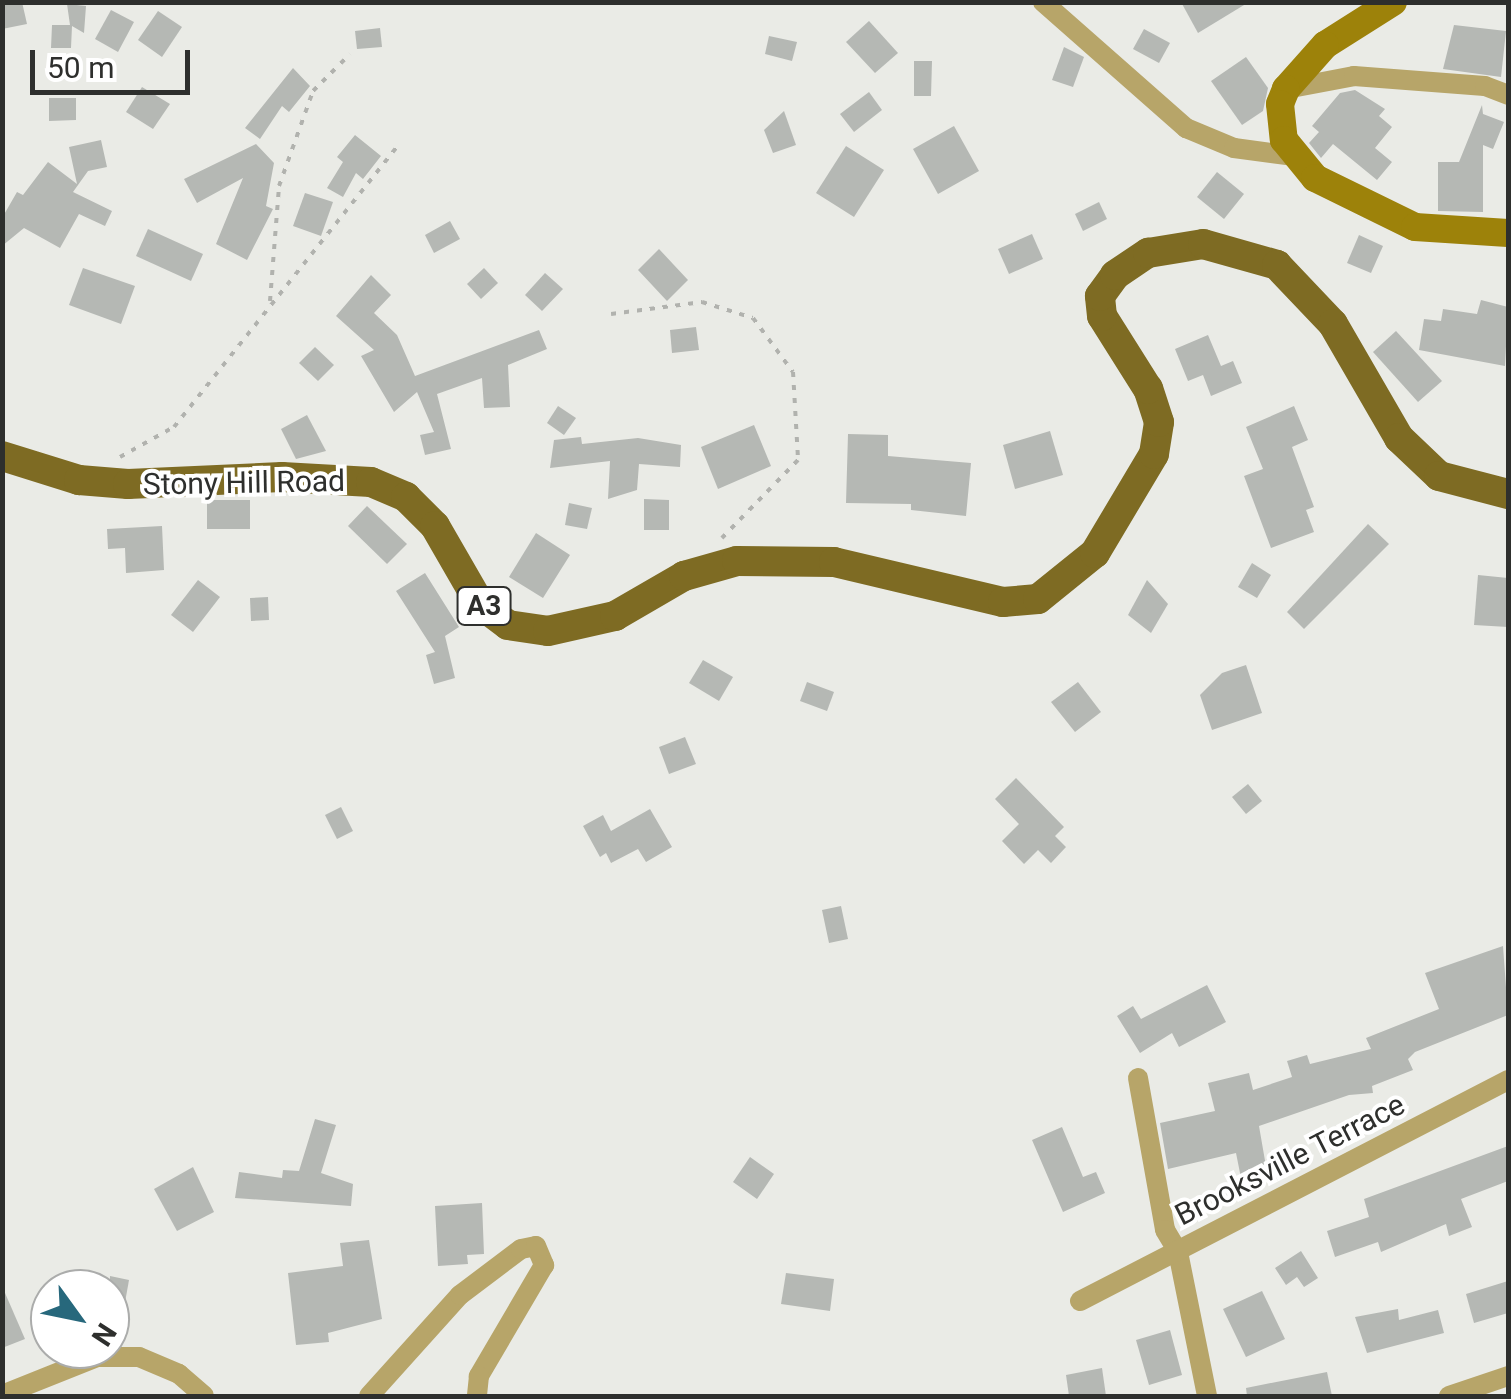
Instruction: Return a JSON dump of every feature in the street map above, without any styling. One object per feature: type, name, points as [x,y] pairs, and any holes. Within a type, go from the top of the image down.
[{"type":"main road","points":[[1393,2],[1325,44],[1286,88],[1279,126],[1294,156],[1349,200],[1415,228],[1508,233]]},
{"type":"main road","name":"Stony Hill Road","points":[[2,456],[78,480],[370,482],[406,497],[434,526],[480,604],[508,625],[548,631],[585,626],[684,576],[736,561],[802,560],[1004,602],[1038,599],[1096,553],[1154,454],[1159,422],[1148,389],[1102,316],[1100,296],[1115,274],[1148,253],[1203,244],[1277,265],[1333,324],[1399,438],[1439,476],[1508,494]]},
{"type":"street","points":[[1043,2],[1186,128],[1234,148],[1294,156]]},
{"type":"street","points":[[1286,88],[1354,76],[1485,86],[1508,94]]},
{"type":"street","points":[[1080,1301],[1178,1252],[1164,1230],[1138,1078]]},
{"type":"street","name":"Brooksville Terrace","points":[[1207,1396],[1178,1252],[1508,1080]]},
{"type":"street","points":[[369,1396],[460,1295],[522,1248],[536,1246],[544,1265],[479,1376],[477,1396]]},
{"type":"street","points":[[2,1394],[98,1357],[139,1356],[178,1374],[204,1396]]},
{"type":"street","points":[[1449,1396],[1508,1376]]},
{"type":"path","points":[[270,301],[280,186],[313,90],[350,54]]},
{"type":"path","points":[[78,480],[174,426],[400,143]]},
{"type":"path","points":[[611,314],[702,302],[753,318],[793,372],[798,460],[684,576]]},
{"type":"building","points":[[2,2],[22,2],[27,24],[2,29]]},
{"type":"building","points":[[1181,2],[1249,2],[1198,33]]},
{"type":"building","points":[[67,4],[86,6],[84,33],[72,26],[71,48],[51,48],[52,25],[70,25]]},
{"type":"building","points":[[111,10],[134,22],[118,52],[95,39]]},
{"type":"building","points":[[158,11],[182,27],[162,57],[138,40]]},
{"type":"building","points":[[869,21],[898,53],[875,73],[846,42]]},
{"type":"building","points":[[1454,25],[1506,31],[1501,77],[1443,69]]},
{"type":"building","points":[[380,28],[382,47],[357,49],[355,31]]},
{"type":"building","points":[[1144,29],[1170,43],[1159,63],[1133,49]]},
{"type":"building","points":[[769,36],[797,42],[792,61],[765,54]]},
{"type":"building","points":[[1064,47],[1084,57],[1073,87],[1052,80]]},
{"type":"building","points":[[1246,57],[1268,88],[1263,111],[1242,125],[1211,81]]},
{"type":"building","points":[[914,61],[932,61],[931,96],[914,96]]},
{"type":"building","points":[[293,68],[310,86],[289,112],[282,106],[260,139],[245,128]]},
{"type":"building","points":[[142,87],[170,104],[153,129],[126,112]]},
{"type":"building","points":[[1355,90],[1385,109],[1379,116],[1392,127],[1375,148],[1392,162],[1377,180],[1333,144],[1321,158],[1309,143],[1319,132],[1312,126],[1340,93]]},
{"type":"building","points":[[869,92],[882,110],[854,132],[840,114]]},
{"type":"building","points":[[49,98],[76,98],[76,120],[49,121]]},
{"type":"building","points":[[1482,105],[1483,114],[1504,122],[1493,149],[1483,145],[1483,212],[1438,211],[1438,162],[1459,162]]},
{"type":"building","points":[[784,111],[796,145],[773,153],[764,130]]},
{"type":"building","points":[[954,126],[979,171],[938,194],[913,149]]},
{"type":"building","points":[[355,135],[381,156],[363,179],[356,173],[343,197],[327,188],[343,162],[337,157]]},
{"type":"building","points":[[101,140],[107,167],[88,171],[73,192],[112,211],[105,226],[79,214],[60,248],[24,228],[2,246],[2,218],[17,192],[23,195],[48,162],[77,184],[69,147]]},
{"type":"building","points":[[256,144],[274,163],[266,206],[273,209],[247,260],[216,244],[243,178],[197,203],[184,179]]},
{"type":"building","points":[[846,146],[884,170],[854,217],[816,193]]},
{"type":"building","points":[[1217,172],[1244,194],[1224,219],[1197,197]]},
{"type":"building","points":[[305,193],[333,202],[321,236],[293,226]]},
{"type":"building","points":[[1099,202],[1107,219],[1083,231],[1075,214]]},
{"type":"building","points":[[450,221],[460,239],[434,253],[425,235]]},
{"type":"building","points":[[148,229],[203,254],[191,281],[136,256]]},
{"type":"building","points":[[1032,234],[1043,259],[1009,274],[998,249]]},
{"type":"building","points":[[1359,235],[1383,246],[1371,273],[1347,263]]},
{"type":"building","points":[[659,249],[688,280],[667,301],[638,270]]},
{"type":"building","points":[[83,268],[135,286],[121,324],[69,305]]},
{"type":"building","points":[[484,268],[498,283],[481,299],[467,284]]},
{"type":"building","points":[[545,273],[563,289],[542,311],[525,295]]},
{"type":"building","points":[[371,275],[391,295],[374,313],[397,335],[415,376],[539,330],[547,349],[508,365],[510,407],[484,408],[482,378],[437,394],[451,449],[425,455],[420,435],[434,432],[417,392],[394,412],[361,356],[374,350],[336,316]]},
{"type":"building","points":[[1481,300],[1508,307],[1505,366],[1419,350],[1424,319],[1441,321],[1443,309],[1477,314]]},
{"type":"building","points":[[696,327],[699,350],[672,353],[670,330]]},
{"type":"building","points":[[1396,331],[1442,381],[1418,402],[1373,352]]},
{"type":"building","points":[[1208,335],[1221,366],[1233,361],[1242,383],[1211,396],[1203,375],[1188,381],[1175,349]]},
{"type":"building","points":[[315,347],[334,365],[318,381],[299,363]]},
{"type":"building","points":[[558,406],[576,418],[564,435],[547,423]]},
{"type":"building","points":[[1294,406],[1308,440],[1292,447],[1314,507],[1306,510],[1314,532],[1271,548],[1244,476],[1263,469],[1246,427]]},
{"type":"building","points":[[307,415],[326,451],[296,459],[281,429]]},
{"type":"building","points":[[754,425],[771,466],[718,489],[701,447]]},
{"type":"building","points":[[1050,431],[1063,475],[1015,489],[1003,445]]},
{"type":"building","points":[[848,434],[888,435],[888,456],[971,463],[966,516],[911,510],[911,504],[846,503]]},
{"type":"building","points":[[581,437],[582,444],[638,438],[681,445],[680,467],[639,464],[637,490],[608,499],[610,461],[550,468],[554,440]]},
{"type":"building","points":[[644,499],[669,500],[669,530],[644,530]]},
{"type":"building","points":[[207,500],[250,500],[250,529],[207,529]]},
{"type":"building","points":[[569,503],[592,508],[587,529],[565,525]]},
{"type":"building","points":[[367,506],[407,544],[387,564],[348,526]]},
{"type":"building","points":[[1368,524],[1389,544],[1304,629],[1287,612]]},
{"type":"building","points":[[162,526],[164,570],[126,573],[125,548],[108,549],[107,529]]},
{"type":"building","points":[[536,533],[570,555],[543,598],[509,577]]},
{"type":"building","points":[[1252,563],[1271,575],[1257,598],[1238,587]]},
{"type":"building","points":[[425,573],[459,627],[445,636],[455,678],[434,684],[426,655],[435,652],[396,591]]},
{"type":"building","points":[[1478,575],[1508,578],[1508,627],[1474,625]]},
{"type":"building","points":[[198,580],[220,597],[193,632],[171,615]]},
{"type":"building","points":[[1147,580],[1168,604],[1151,633],[1128,615]]},
{"type":"building","points":[[268,597],[269,620],[251,621],[250,598]]},
{"type":"building","points":[[703,660],[733,677],[719,701],[689,683]]},
{"type":"building","points":[[1246,665],[1262,713],[1212,730],[1200,695],[1222,673]]},
{"type":"building","points":[[807,682],[834,692],[827,711],[800,701]]},
{"type":"building","points":[[1078,682],[1101,712],[1075,732],[1051,702]]},
{"type":"building","points":[[685,737],[696,764],[669,774],[659,747]]},
{"type":"building","points":[[1016,778],[1064,827],[1055,836],[1066,847],[1051,863],[1038,850],[1024,864],[1002,841],[1019,824],[995,799]]},
{"type":"building","points":[[1248,784],[1262,801],[1246,814],[1232,797]]},
{"type":"building","points":[[341,807],[353,831],[337,839],[325,815]]},
{"type":"building","points":[[650,809],[672,847],[646,862],[638,849],[611,863],[606,853],[600,857],[583,826],[603,815],[611,831]]},
{"type":"building","points":[[841,906],[848,939],[829,943],[822,910]]},
{"type":"building","points":[[1503,946],[1508,1015],[1415,1052],[1408,1059],[1413,1070],[1372,1086],[1373,1093],[1349,1095],[1259,1126],[1268,1178],[1242,1183],[1236,1153],[1168,1169],[1160,1123],[1215,1111],[1208,1083],[1249,1073],[1253,1090],[1292,1077],[1287,1061],[1307,1055],[1310,1064],[1371,1049],[1366,1038],[1439,1009],[1425,973]]},
{"type":"building","points":[[1207,985],[1226,1022],[1179,1047],[1172,1033],[1140,1053],[1117,1016],[1133,1006],[1141,1019]]},
{"type":"building","points":[[315,1119],[336,1125],[321,1173],[353,1184],[351,1206],[235,1198],[239,1172],[282,1178],[283,1170],[299,1171]]},
{"type":"building","points":[[1062,1127],[1083,1177],[1096,1172],[1105,1193],[1063,1212],[1032,1140]]},
{"type":"building","points":[[1508,1146],[1508,1181],[1461,1199],[1472,1227],[1449,1236],[1446,1224],[1381,1252],[1378,1242],[1335,1257],[1327,1231],[1369,1217],[1364,1199]]},
{"type":"building","points":[[750,1157],[774,1174],[757,1199],[733,1182]]},
{"type":"building","points":[[193,1167],[214,1212],[177,1231],[154,1189]]},
{"type":"building","points":[[482,1203],[484,1254],[467,1255],[468,1264],[438,1266],[435,1206]]},
{"type":"building","points":[[369,1240],[382,1319],[328,1333],[329,1342],[296,1345],[288,1273],[343,1266],[340,1243]]},
{"type":"building","points":[[1301,1251],[1318,1278],[1304,1287],[1297,1277],[1286,1285],[1275,1268]]},
{"type":"building","points":[[786,1273],[834,1279],[830,1311],[781,1304]]},
{"type":"building","points":[[1508,1281],[1508,1313],[1474,1323],[1466,1294]]},
{"type":"building","points":[[2,1286],[25,1339],[2,1348]]},
{"type":"building","points":[[1262,1291],[1285,1339],[1246,1357],[1223,1309]]},
{"type":"building","points":[[1398,1309],[1399,1320],[1438,1310],[1444,1333],[1367,1353],[1355,1317]]},
{"type":"building","points":[[1170,1330],[1182,1375],[1149,1385],[1136,1340]]},
{"type":"building","points":[[1102,1368],[1106,1396],[1069,1396],[1066,1375]]},
{"type":"building","points":[[1327,1372],[1332,1396],[1247,1396],[1246,1388]]}]
